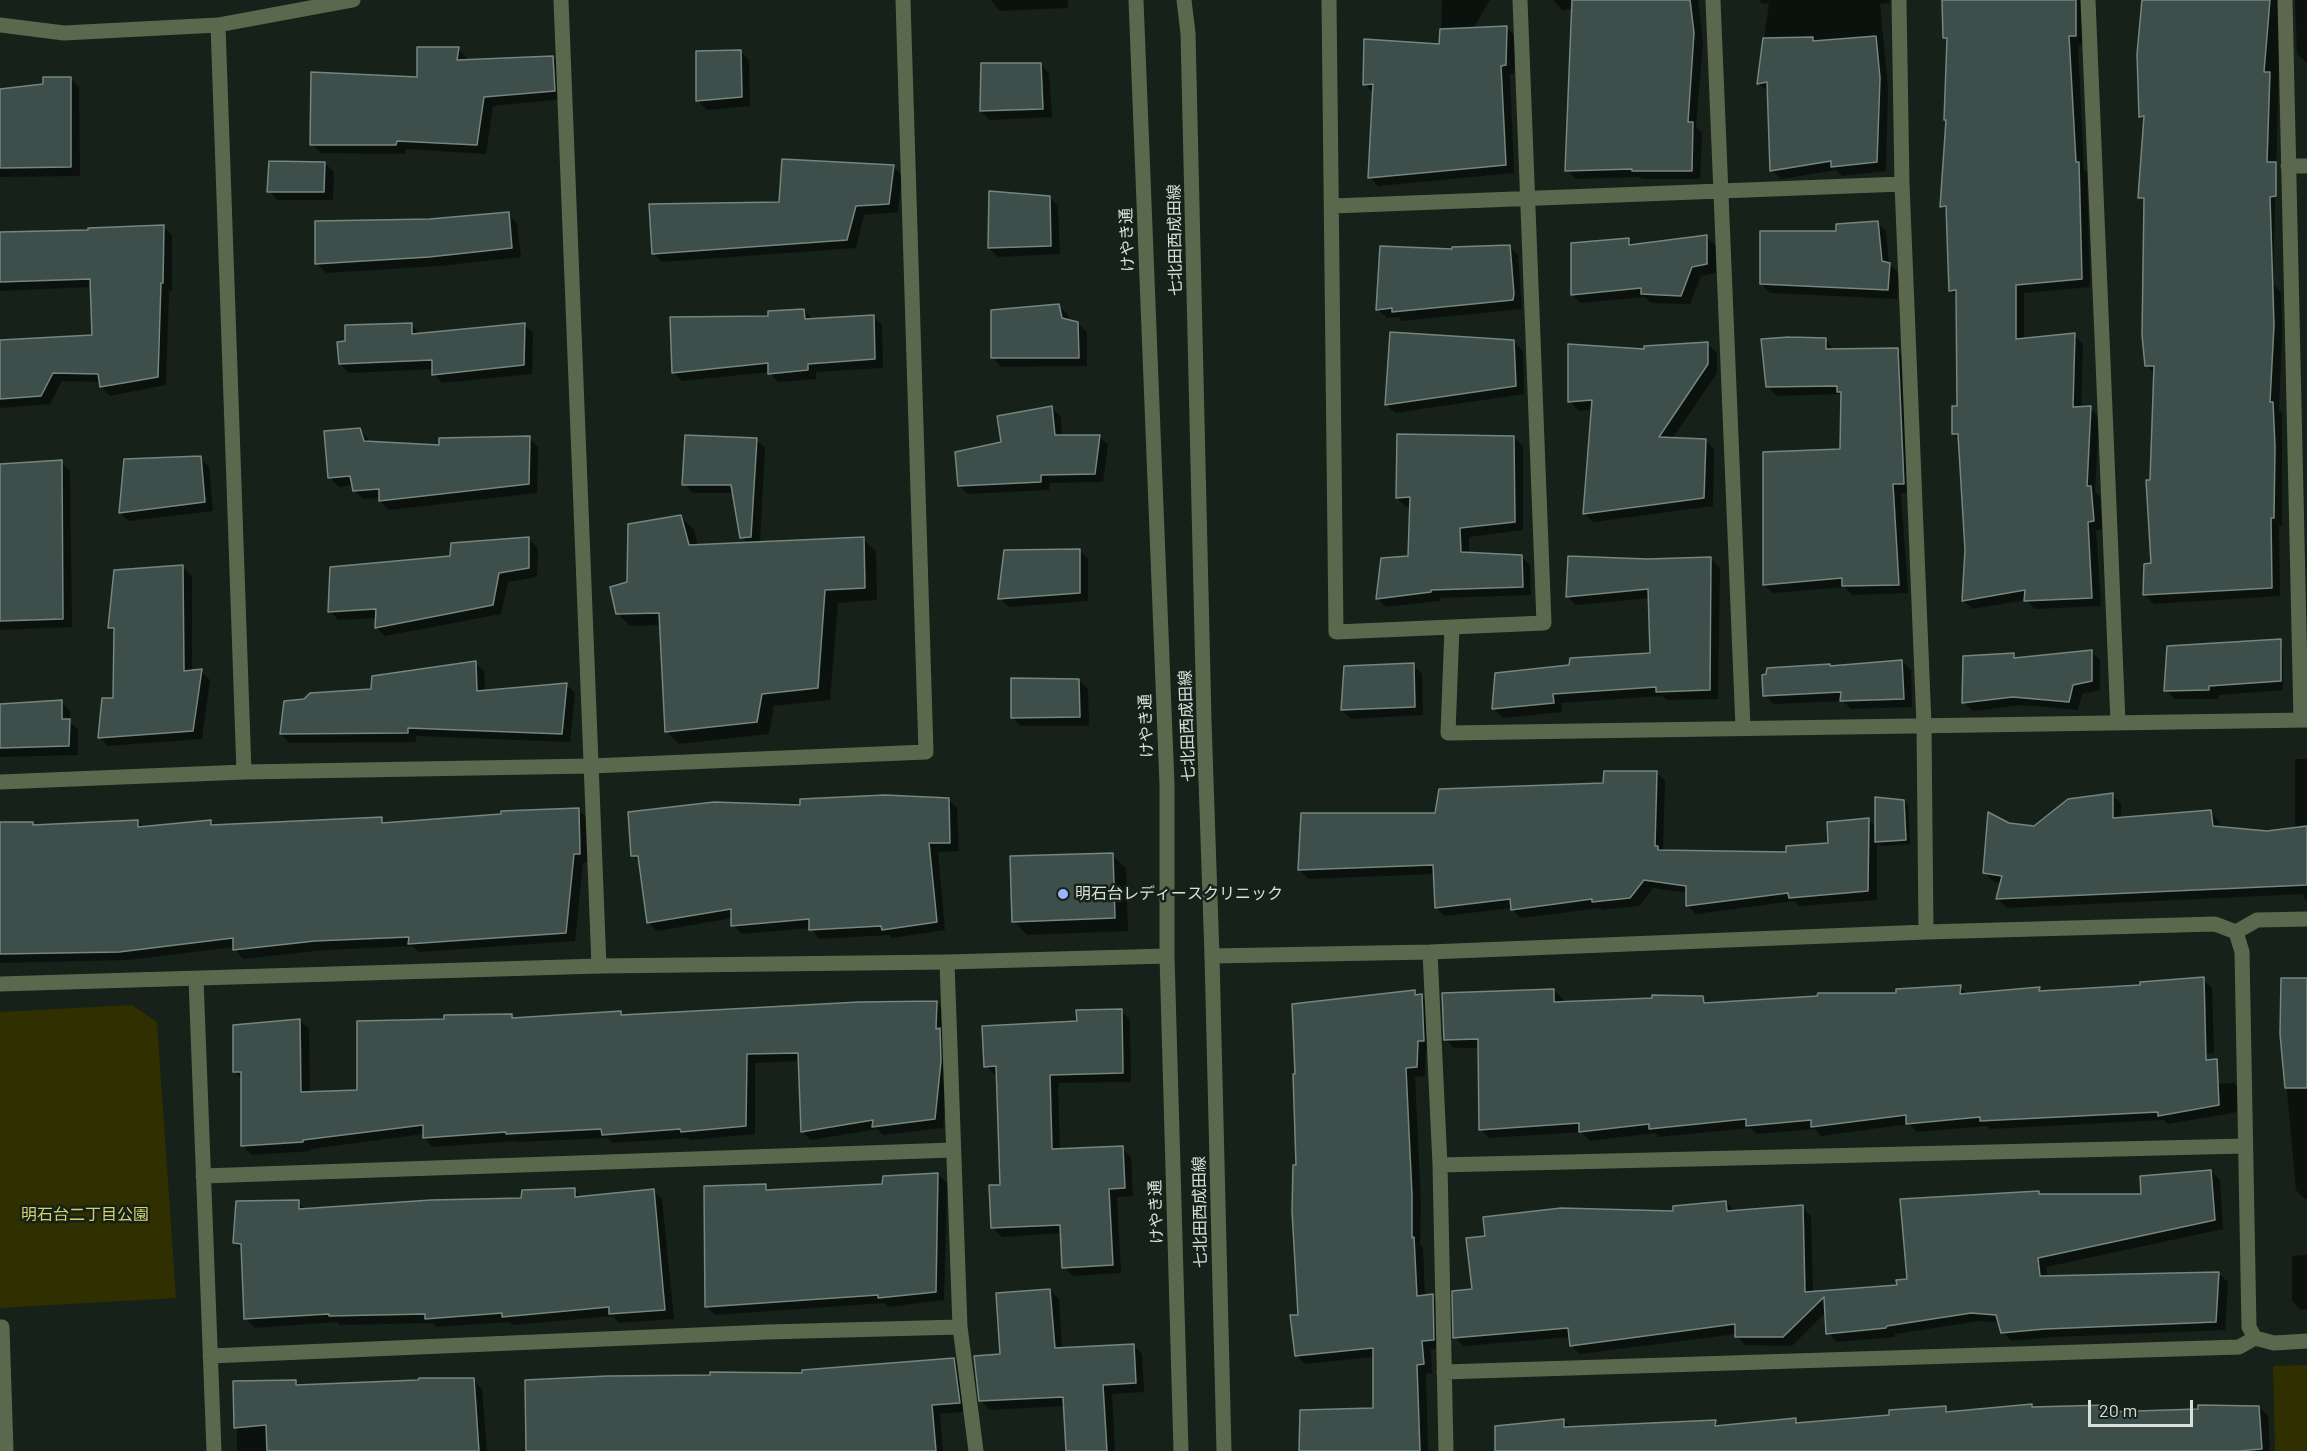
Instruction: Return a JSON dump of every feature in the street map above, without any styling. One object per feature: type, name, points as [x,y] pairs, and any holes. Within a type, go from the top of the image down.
[{"type":"street","points":[[0,25],[64,33],[218,25],[353,0]]},
{"type":"street","points":[[561,0],[599,966]]},
{"type":"street","points":[[0,782],[244,772],[591,766],[926,752],[903,0]]},
{"type":"street","name":"けやき通","points":[[1136,0],[1167,784],[1167,956],[1181,1451]]},
{"type":"street","name":"七北田西成田線","points":[[1184,0],[1188,33],[1224,1451]]},
{"type":"street","points":[[1329,0],[1336,632],[1544,623],[1520,0]]},
{"type":"street","points":[[1713,0],[1743,728]]},
{"type":"street","points":[[1899,0],[1902,184],[1924,726],[1926,932]]},
{"type":"street","points":[[2088,0],[2118,723]]},
{"type":"street","points":[[1452,627],[1448,733],[2304,720],[2285,0]]},
{"type":"street","points":[[218,25],[244,772]]},
{"type":"street","points":[[2288,166],[2307,166]]},
{"type":"street","points":[[1333,206],[1902,184]]},
{"type":"street","points":[[2236,932],[2257,920],[2307,919]]},
{"type":"street","points":[[1212,956],[1430,952],[1926,932],[2215,924],[2236,932]]},
{"type":"street","points":[[2236,932],[2242,952],[2249,1327],[2254,1338]]},
{"type":"street","points":[[1430,952],[1440,1165],[1446,1451]]},
{"type":"street","points":[[0,984],[599,966],[947,962],[1167,956]]},
{"type":"street","points":[[947,962],[960,1327],[976,1451]]},
{"type":"street","points":[[196,979],[214,1451]]},
{"type":"street","points":[[1440,1165],[2245,1146]]},
{"type":"street","points":[[203,1176],[953,1150]]},
{"type":"street","points":[[0,1327],[2,1327],[6,1451]]},
{"type":"street","points":[[210,1356],[755,1333],[960,1327]]},
{"type":"street","points":[[1444,1372],[2239,1347],[2254,1338],[2274,1343],[2307,1341]]},
{"type":"green space","name":"明石台二丁目公園","points":[[132,1005],[157,1022],[176,1298],[0,1308],[0,1012]]},
{"type":"green space","points":[[2307,1365],[2307,1451],[2275,1451],[2273,1366]]},
{"type":"building","points":[[1572,0],[1690,0],[1694,33],[1688,122],[1693,122],[1692,171],[1632,171],[1632,169],[1565,171]]},
{"type":"building","points":[[1942,0],[2076,0],[2076,36],[2069,36],[2076,162],[2079,162],[2082,279],[2016,285],[2016,339],[2075,333],[2073,407],[2091,406],[2087,486],[2091,486],[2094,521],[2088,522],[2092,598],[2024,601],[2025,590],[1962,601],[1965,550],[1958,434],[1952,434],[1952,406],[1957,406],[1956,290],[1949,291],[1946,206],[1940,207],[1946,120],[1944,120],[1947,38],[1943,38]]},
{"type":"building","points":[[2142,0],[2270,0],[2264,72],[2270,72],[2267,162],[2276,162],[2276,196],[2270,197],[2274,325],[2270,402],[2273,402],[2275,446],[2274,518],[2271,518],[2272,588],[2143,595],[2144,564],[2151,563],[2146,480],[2150,480],[2154,366],[2145,366],[2142,335],[2144,198],[2138,198],[2144,116],[2139,117],[2137,54]]},
{"type":"building","points":[[1507,26],[1506,65],[1501,66],[1506,165],[1368,178],[1373,84],[1363,85],[1364,39],[1439,44],[1440,29]]},
{"type":"building","points":[[1876,36],[1880,78],[1877,162],[1831,167],[1831,161],[1770,171],[1767,82],[1757,84],[1763,38],[1813,37],[1813,41]]},
{"type":"building","points":[[417,47],[459,47],[457,60],[553,56],[555,91],[484,97],[477,145],[397,141],[396,145],[310,145],[311,72],[417,77]]},
{"type":"building","points":[[741,50],[742,97],[696,101],[696,51]]},
{"type":"building","points":[[981,63],[1041,63],[1043,109],[980,111]]},
{"type":"building","points":[[43,77],[71,77],[71,167],[0,168],[0,89],[43,84]]},
{"type":"building","points":[[782,159],[894,165],[889,204],[856,206],[847,240],[652,254],[649,204],[779,202]]},
{"type":"building","points":[[269,161],[325,162],[324,192],[267,192]]},
{"type":"building","points":[[989,191],[1050,196],[1051,246],[988,248]]},
{"type":"building","points":[[509,212],[512,248],[429,257],[315,264],[315,221],[430,219]]},
{"type":"building","points":[[1878,221],[1882,261],[1890,263],[1888,290],[1760,284],[1760,231],[1836,231],[1836,224]]},
{"type":"building","points":[[164,225],[158,377],[100,387],[98,374],[53,373],[41,396],[0,399],[0,340],[92,335],[90,279],[0,282],[0,232]]},
{"type":"building","points":[[1707,235],[1707,264],[1692,267],[1681,296],[1641,294],[1641,288],[1571,295],[1571,243],[1629,238],[1629,245]]},
{"type":"building","points":[[1510,245],[1513,300],[1392,312],[1392,308],[1376,310],[1380,246],[1452,249],[1452,247]]},
{"type":"building","points":[[1059,304],[1062,318],[1078,322],[1079,358],[991,358],[991,310]]},
{"type":"building","points":[[804,309],[805,319],[874,315],[875,359],[808,364],[808,370],[768,374],[768,363],[672,373],[670,317],[768,316],[768,311]]},
{"type":"building","points":[[412,323],[412,334],[525,323],[524,365],[432,375],[432,360],[339,364],[337,342],[345,341],[345,325]]},
{"type":"building","points":[[1390,332],[1514,340],[1516,386],[1385,405]]},
{"type":"building","points":[[1826,338],[1826,349],[1898,348],[1904,484],[1893,484],[1899,585],[1842,586],[1842,578],[1763,585],[1763,452],[1840,449],[1841,392],[1837,392],[1837,386],[1766,387],[1761,339]]},
{"type":"building","points":[[1708,342],[1708,364],[1659,437],[1706,439],[1704,498],[1583,514],[1592,400],[1568,402],[1568,344],[1644,349],[1644,346]]},
{"type":"building","points":[[1052,406],[1055,435],[1100,435],[1095,474],[1041,475],[1041,482],[958,486],[955,452],[1001,442],[997,416]]},
{"type":"building","points":[[360,428],[364,441],[439,445],[439,438],[530,436],[529,484],[379,501],[379,489],[353,491],[350,476],[328,478],[324,431]]},
{"type":"building","points":[[1397,434],[1514,436],[1515,522],[1460,528],[1461,552],[1522,555],[1523,587],[1431,590],[1431,592],[1376,599],[1381,558],[1408,556],[1410,497],[1396,498]]},
{"type":"building","points":[[685,435],[757,438],[751,537],[740,538],[731,485],[682,485]]},
{"type":"building","points":[[201,456],[205,502],[119,513],[124,459]]},
{"type":"building","points":[[62,460],[63,619],[0,621],[0,464]]},
{"type":"building","points":[[681,515],[689,545],[864,537],[865,588],[825,590],[818,688],[762,694],[757,722],[665,732],[659,613],[616,614],[610,587],[627,582],[628,524]]},
{"type":"building","points":[[529,537],[529,568],[499,573],[493,605],[375,628],[376,609],[328,612],[330,567],[450,556],[451,543]]},
{"type":"building","points":[[1080,549],[1080,593],[998,599],[1004,550]]},
{"type":"building","points":[[1568,556],[1647,559],[1711,557],[1710,690],[1656,692],[1656,687],[1553,694],[1554,703],[1492,709],[1495,673],[1569,665],[1570,658],[1650,653],[1648,589],[1566,597]]},
{"type":"building","points":[[183,565],[184,671],[202,669],[193,731],[98,738],[102,698],[113,698],[114,628],[108,628],[114,570]]},
{"type":"building","points":[[2281,639],[2281,681],[2209,686],[2209,690],[2164,691],[2167,646]]},
{"type":"building","points":[[2092,650],[2092,681],[2073,685],[2069,702],[2013,697],[1962,703],[1963,656],[2014,653],[2014,658]]},
{"type":"building","points":[[1902,660],[1904,699],[1840,701],[1841,692],[1763,696],[1762,675],[1766,674],[1767,668]]},
{"type":"building","points":[[476,661],[477,691],[567,683],[562,734],[408,728],[408,733],[280,734],[284,701],[304,699],[310,693],[371,689],[372,676]]},
{"type":"building","points":[[1414,663],[1415,707],[1341,710],[1344,666]]},
{"type":"building","points":[[1011,678],[1079,679],[1080,717],[1011,718]]},
{"type":"building","points":[[62,700],[62,719],[70,719],[69,746],[0,748],[0,704]]},
{"type":"building","points":[[1604,771],[1657,771],[1655,846],[1658,846],[1658,850],[1786,852],[1786,846],[1828,843],[1827,822],[1869,818],[1868,891],[1789,898],[1788,893],[1686,906],[1686,886],[1644,880],[1630,898],[1592,902],[1592,899],[1511,910],[1510,899],[1435,908],[1433,865],[1298,870],[1301,813],[1435,813],[1439,789],[1603,783]]},
{"type":"building","points":[[2113,793],[2113,818],[2211,810],[2213,826],[2267,831],[2307,826],[2307,885],[1996,899],[2002,876],[1983,873],[1988,812],[2009,823],[2034,826],[2068,799]]},
{"type":"building","points":[[885,795],[949,798],[950,843],[929,843],[937,922],[882,930],[881,926],[809,930],[809,919],[731,926],[731,909],[647,923],[638,856],[631,856],[628,812],[714,802],[800,805],[800,799]]},
{"type":"building","points":[[1875,797],[1904,800],[1906,840],[1875,842]]},
{"type":"building","points":[[579,808],[580,854],[574,854],[566,933],[408,944],[409,937],[315,941],[233,950],[233,938],[119,952],[0,954],[0,822],[33,822],[33,825],[138,820],[138,827],[211,820],[211,825],[382,817],[382,823],[501,814],[501,811]]},
{"type":"building","name":"明石台レディースクリニック","points":[[1113,853],[1115,918],[1012,922],[1010,856]]},
{"type":"building","points":[[2204,977],[2206,1060],[2217,1059],[2219,1105],[2158,1116],[2158,1112],[1980,1121],[1980,1117],[1906,1124],[1906,1115],[1811,1127],[1811,1120],[1746,1126],[1746,1119],[1649,1129],[1649,1124],[1579,1132],[1579,1123],[1479,1130],[1478,1039],[1444,1040],[1442,993],[1554,989],[1554,1002],[1652,998],[1652,995],[1703,996],[1704,1003],[1817,996],[1818,993],[1896,993],[1896,989],[1961,985],[1960,994],[2040,987],[2039,991],[2140,985],[2140,982]]},
{"type":"building","points":[[2281,978],[2307,978],[2307,1088],[2285,1088],[2280,1034]]},
{"type":"building","points":[[1415,990],[1415,995],[1422,994],[1424,1041],[1418,1041],[1417,1067],[1406,1068],[1412,1238],[1414,1237],[1417,1296],[1433,1294],[1434,1340],[1422,1341],[1424,1364],[1417,1365],[1420,1451],[1299,1451],[1300,1410],[1373,1408],[1373,1348],[1295,1356],[1290,1315],[1298,1315],[1292,1211],[1293,1165],[1296,1165],[1292,1004]]},
{"type":"building","points":[[937,1001],[936,1029],[940,1028],[941,1061],[935,1119],[872,1127],[873,1120],[801,1132],[798,1053],[747,1054],[746,1126],[681,1132],[680,1129],[602,1135],[601,1129],[506,1134],[506,1132],[423,1138],[423,1125],[303,1140],[303,1142],[241,1146],[241,1072],[233,1072],[233,1025],[300,1019],[301,1092],[357,1090],[357,1021],[444,1019],[444,1015],[512,1014],[512,1018],[621,1011],[621,1015],[859,1002]]},
{"type":"building","points":[[1122,1009],[1123,1073],[1050,1075],[1052,1149],[1123,1146],[1125,1188],[1109,1189],[1113,1265],[1062,1268],[1060,1225],[991,1228],[989,1185],[1000,1185],[996,1066],[984,1067],[982,1026],[1077,1021],[1076,1010]]},
{"type":"building","points":[[2211,1170],[2215,1220],[2038,1258],[2040,1276],[2219,1272],[2216,1322],[2001,1333],[1996,1315],[1971,1313],[1886,1328],[1826,1334],[1824,1297],[1783,1337],[1735,1337],[1735,1324],[1570,1346],[1568,1328],[1453,1338],[1452,1291],[1472,1289],[1466,1238],[1485,1236],[1483,1217],[1561,1208],[1673,1211],[1673,1206],[1726,1201],[1727,1211],[1803,1205],[1805,1292],[1897,1285],[1896,1280],[1907,1279],[1900,1199],[2039,1191],[2039,1194],[2141,1194],[2140,1176]]},
{"type":"building","points":[[938,1173],[936,1292],[878,1298],[878,1295],[705,1307],[704,1186],[766,1184],[766,1190],[882,1184],[883,1176]]},
{"type":"building","points":[[575,1188],[575,1197],[654,1189],[665,1310],[609,1314],[609,1307],[502,1317],[502,1313],[425,1319],[425,1314],[329,1316],[329,1314],[244,1319],[241,1244],[233,1243],[236,1201],[299,1200],[299,1209],[431,1200],[521,1198],[522,1190]]},
{"type":"building","points":[[1050,1289],[1055,1348],[1134,1344],[1136,1383],[1103,1385],[1107,1451],[1066,1451],[1063,1397],[979,1401],[974,1356],[1000,1354],[996,1293]]},
{"type":"building","points":[[954,1358],[960,1403],[932,1405],[936,1451],[526,1451],[525,1380],[710,1375],[710,1372],[802,1373],[802,1370]]},
{"type":"building","points":[[419,1378],[474,1378],[479,1451],[267,1451],[266,1425],[234,1428],[233,1381],[296,1380],[296,1385],[418,1380]]},
{"type":"building","points":[[2032,1404],[2032,1407],[2106,1405],[2106,1412],[2198,1409],[2198,1405],[2259,1406],[2262,1449],[2238,1451],[1495,1451],[1495,1426],[1564,1419],[1564,1427],[1716,1420],[1715,1426],[1796,1418],[1796,1423],[1889,1415],[1889,1410],[1946,1406],[1946,1412]]},
{"type":"place","name":"明石台レディースクリニック","points":[[1063,894]]}]
